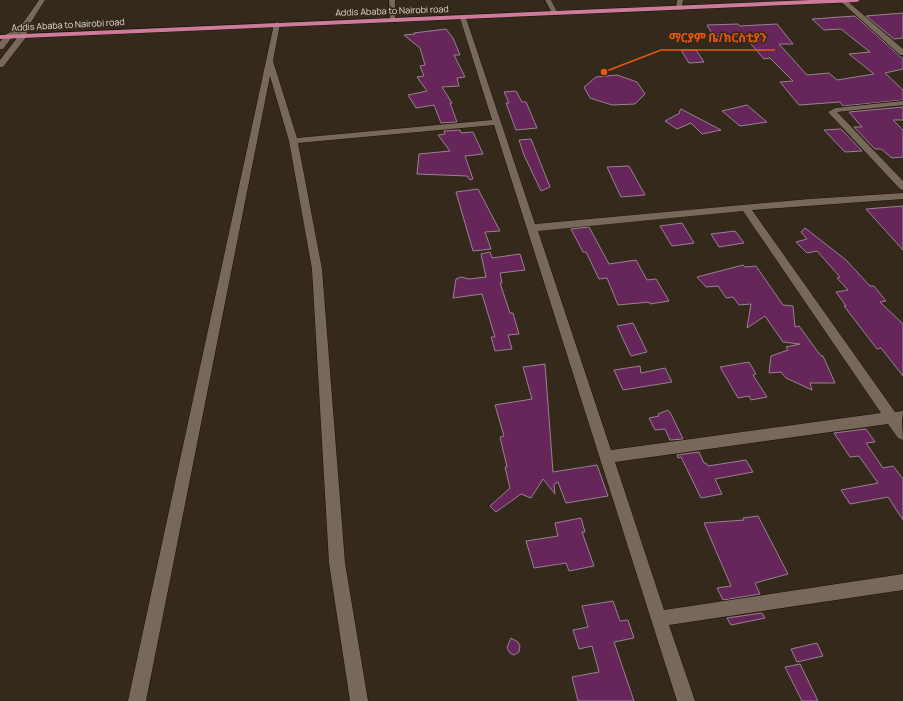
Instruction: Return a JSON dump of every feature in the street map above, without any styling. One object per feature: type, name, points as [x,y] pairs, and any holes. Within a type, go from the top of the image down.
[{"type":"highway","name":"Addis Ababa to Nairobi road","points":[[0,37],[277,24],[679,9],[857,0]]},
{"type":"street","points":[[0,47],[8,37],[24,27],[42,0]]},
{"type":"street","points":[[392,0],[393,20]]},
{"type":"street","points":[[548,0],[555,14]]},
{"type":"street","points":[[679,9],[680,0]]},
{"type":"street","points":[[843,0],[903,53]]},
{"type":"street","points":[[463,18],[686,701]]},
{"type":"street","points":[[137,701],[277,24]]},
{"type":"street","points":[[0,66],[23,36],[24,27]]},
{"type":"street","points":[[270,60],[293,141],[316,269],[337,563],[358,701]]},
{"type":"street","points":[[903,103],[835,110],[832,112],[903,187]]},
{"type":"street","points":[[293,141],[497,122]]},
{"type":"street","points":[[531,228],[903,196]]},
{"type":"street","points":[[746,209],[897,417],[903,434]]},
{"type":"street","points":[[607,457],[897,417]]},
{"type":"street","points":[[659,619],[903,582]]},
{"type":"building","points":[[903,13],[903,38],[894,39],[866,16]]},
{"type":"building","points":[[855,16],[903,59],[903,69],[885,73],[903,90],[903,100],[843,106],[840,102],[799,105],[780,82],[793,81],[770,58],[764,59],[744,36],[714,37],[707,25],[738,24],[740,26],[777,24],[793,44],[779,44],[807,75],[829,73],[837,80],[874,74],[849,54],[870,52],[841,29],[824,30],[812,19]]},
{"type":"building","points":[[446,29],[453,38],[460,55],[454,55],[465,77],[457,78],[459,86],[442,87],[452,103],[450,103],[457,122],[441,123],[434,105],[416,108],[408,95],[427,91],[417,77],[424,76],[420,66],[425,65],[420,48],[404,35]]},
{"type":"building","points":[[681,50],[696,50],[704,62],[689,63]]},
{"type":"building","points":[[617,75],[637,82],[645,94],[635,104],[612,105],[590,98],[584,87],[596,77]]},
{"type":"building","points":[[516,91],[522,102],[526,102],[537,128],[516,130],[506,103],[509,103],[504,92]]},
{"type":"building","points":[[747,105],[767,122],[740,126],[722,111]]},
{"type":"building","points":[[903,107],[903,120],[893,120],[903,130],[903,157],[892,158],[881,149],[875,149],[854,127],[862,127],[849,112]]},
{"type":"building","points":[[681,109],[721,130],[702,134],[691,123],[677,129],[665,121],[680,113],[679,112]]},
{"type":"building","points":[[841,129],[862,151],[845,152],[824,130]]},
{"type":"building","points":[[460,130],[461,133],[473,132],[483,154],[465,156],[473,179],[470,180],[467,176],[417,174],[419,154],[450,151],[438,135],[445,134],[444,131]]},
{"type":"building","points":[[531,139],[550,187],[541,191],[524,155],[519,140]]},
{"type":"building","points":[[629,166],[645,195],[621,197],[607,167]]},
{"type":"building","points":[[478,189],[500,231],[485,232],[491,249],[473,251],[456,192]]},
{"type":"building","points":[[903,206],[903,250],[866,209]]},
{"type":"building","points":[[682,223],[694,243],[672,246],[660,226]]},
{"type":"building","points":[[589,227],[609,264],[636,260],[647,280],[656,279],[669,301],[650,304],[649,302],[618,305],[607,278],[599,279],[586,252],[583,252],[571,229]]},
{"type":"building","points":[[805,228],[846,260],[870,286],[874,286],[886,301],[880,302],[903,324],[903,376],[881,348],[877,349],[844,306],[846,306],[836,292],[848,290],[837,278],[840,277],[817,251],[807,253],[796,242],[807,239],[801,232]]},
{"type":"building","points":[[735,231],[744,243],[719,247],[711,234]]},
{"type":"building","points":[[490,252],[492,258],[520,254],[525,270],[500,273],[502,283],[500,283],[510,313],[513,313],[519,334],[508,335],[512,349],[495,351],[491,337],[495,337],[482,294],[453,298],[456,279],[461,277],[469,279],[486,277],[481,254]]},
{"type":"building","points":[[743,265],[745,267],[756,266],[783,305],[793,306],[795,327],[799,326],[821,356],[823,356],[835,383],[810,383],[812,390],[786,378],[781,372],[769,373],[771,356],[788,350],[786,347],[800,344],[783,342],[765,316],[747,328],[751,304],[739,305],[733,297],[726,298],[718,286],[706,287],[697,277]]},
{"type":"building","points":[[633,323],[647,352],[631,356],[617,326]]},
{"type":"building","points":[[749,362],[756,374],[753,375],[767,397],[751,400],[749,396],[738,398],[720,367]]},
{"type":"building","points":[[545,364],[553,472],[597,465],[608,496],[566,503],[558,482],[554,484],[555,494],[543,479],[531,498],[521,494],[496,512],[490,506],[510,488],[500,437],[504,436],[495,405],[532,399],[523,367]]},
{"type":"building","points":[[640,366],[641,373],[665,368],[672,382],[623,390],[614,370]]},
{"type":"building","points":[[668,410],[683,439],[670,440],[665,429],[655,430],[649,418],[659,416],[658,414]]},
{"type":"building","points":[[866,429],[875,442],[866,443],[883,468],[893,466],[903,479],[903,520],[888,497],[850,504],[841,490],[878,483],[859,456],[850,457],[834,433]]},
{"type":"building","points":[[699,452],[704,463],[708,466],[746,460],[753,472],[715,479],[722,494],[701,498],[681,457],[678,458],[677,455]]},
{"type":"building","points":[[758,516],[788,574],[755,583],[760,594],[723,600],[717,588],[731,586],[704,523],[744,520],[743,518]]},
{"type":"building","points":[[581,518],[585,532],[582,532],[594,566],[569,571],[566,563],[534,568],[526,541],[558,536],[555,523]]},
{"type":"building","points":[[613,601],[620,621],[628,620],[634,638],[614,642],[634,701],[578,701],[572,677],[599,672],[592,646],[579,649],[573,630],[588,627],[582,606]]},
{"type":"building","points":[[762,613],[765,618],[731,625],[727,618]]},
{"type":"building","points":[[511,638],[518,642],[520,646],[519,652],[514,655],[510,653],[507,648]]},
{"type":"building","points":[[817,643],[823,656],[797,662],[791,649]]},
{"type":"building","points":[[800,664],[818,701],[802,701],[785,667]]},
{"type":"place","name":"ማርያም ቤ/ክርስቲያን","points":[[604,72]]}]
